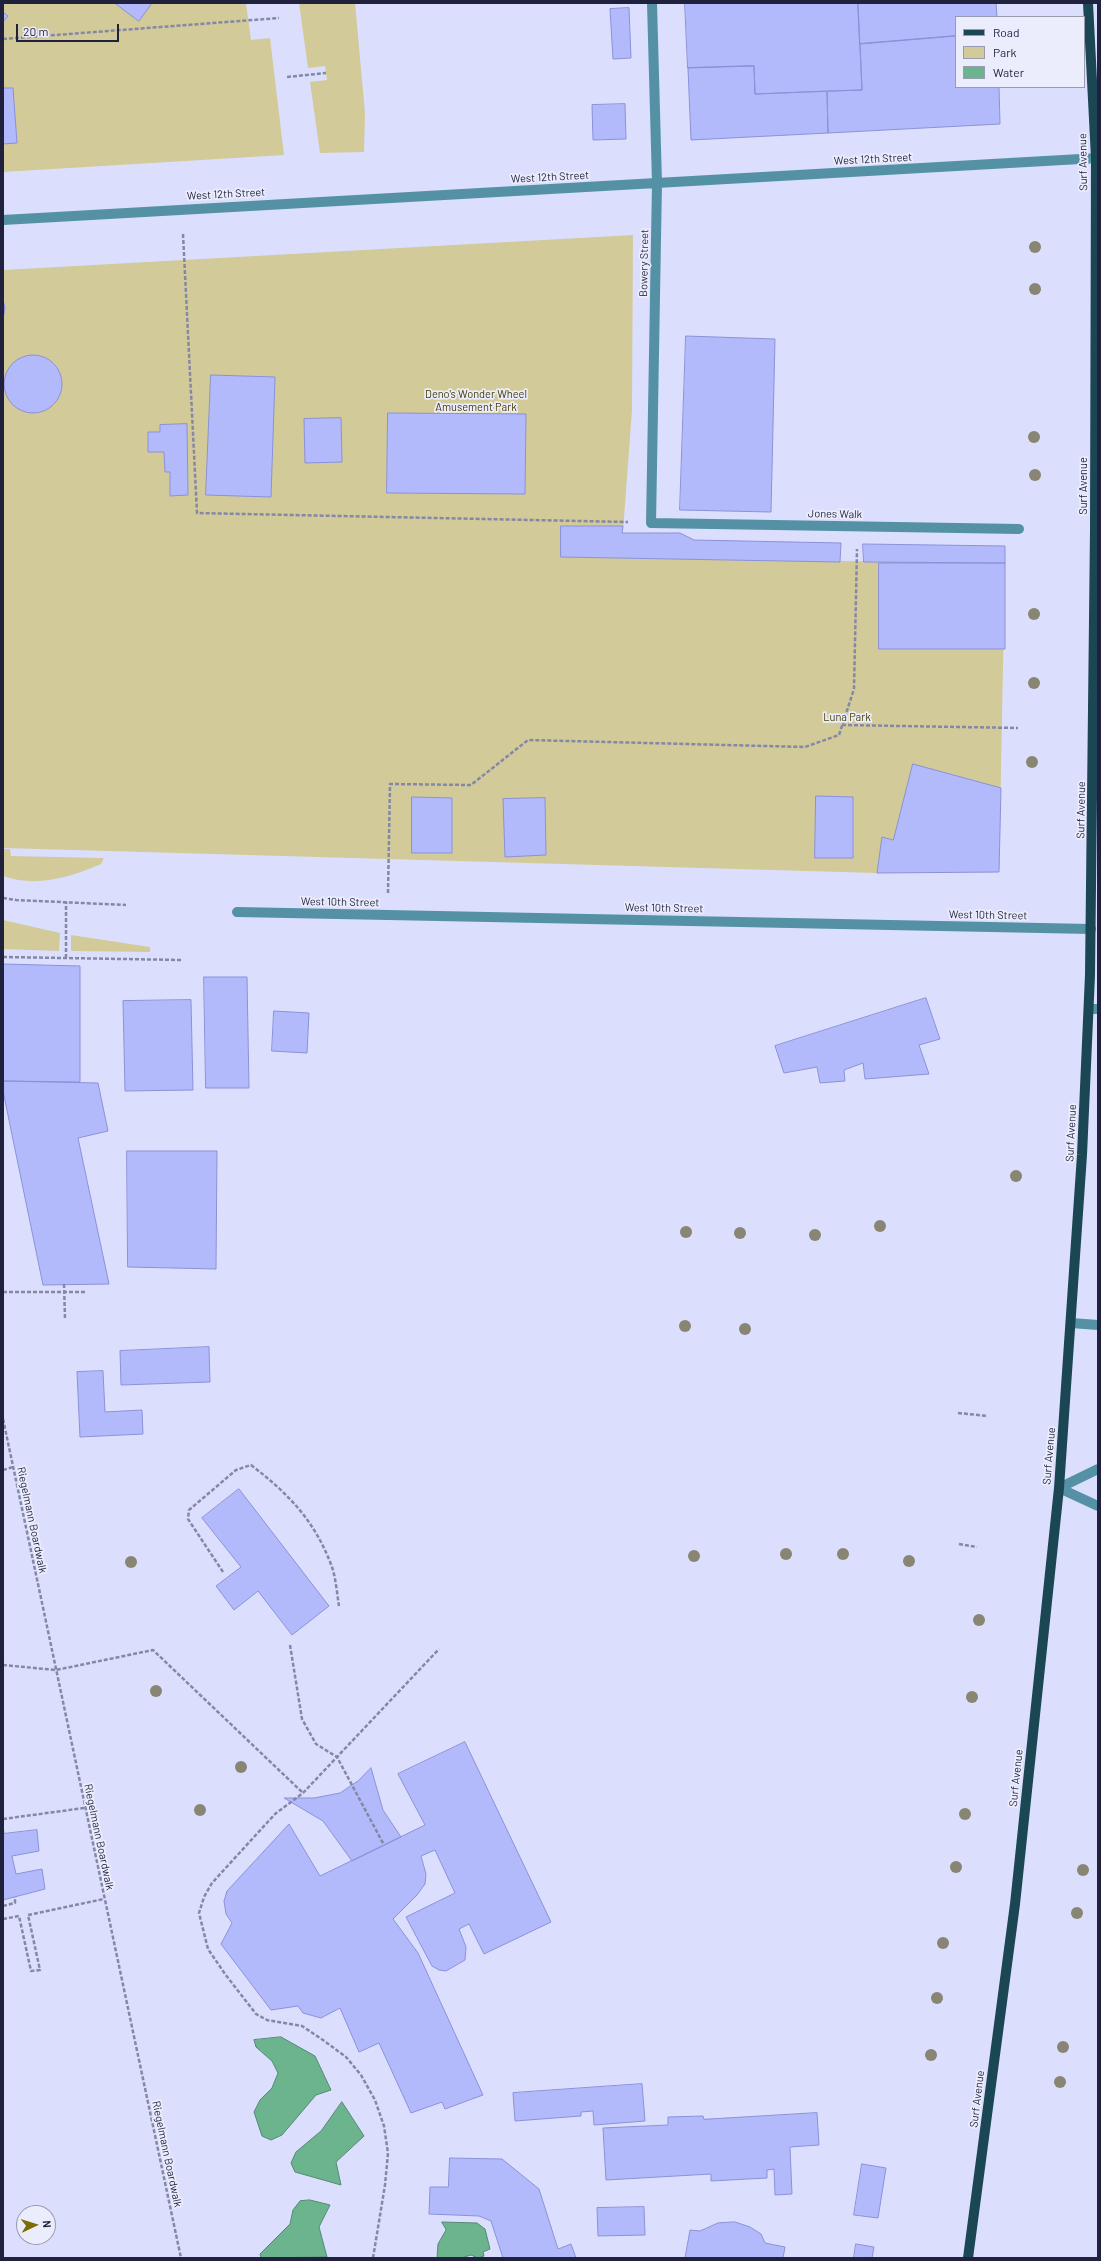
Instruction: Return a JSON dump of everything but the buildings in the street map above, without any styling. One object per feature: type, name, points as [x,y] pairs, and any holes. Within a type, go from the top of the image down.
[{"type":"main road","name":"Surf Avenue","points":[[968,2258],[1015,1904],[1059,1488],[1094,1009],[1091,929],[1097,158],[1088,3]]},
{"type":"street","name":"Bowery Street","points":[[651,523],[657,183],[652,3]]},
{"type":"street","name":"West 12th Street","points":[[3,220],[1097,158]]},
{"type":"street","name":"Jones Walk","points":[[651,523],[1019,529]]},
{"type":"street","name":"West 10th Street","points":[[237,912],[1091,929]]},
{"type":"street","points":[[1071,1323],[1098,1325]]},
{"type":"street","points":[[1059,1488],[1098,1469]]},
{"type":"street","points":[[1059,1488],[1098,1506]]},
{"type":"path","points":[[3,39],[279,18]]},
{"type":"path","points":[[287,77],[326,73]]},
{"type":"path","points":[[182,209],[197,513],[651,523]]},
{"type":"path","points":[[388,914],[390,784],[471,785],[528,740],[805,747],[839,735],[854,689],[858,527]]},
{"type":"path","points":[[842,725],[1018,728]]},
{"type":"path","points":[[3,898],[16,900],[126,905]]},
{"type":"path","points":[[66,902],[66,958]]},
{"type":"path","points":[[3,957],[182,960]]},
{"type":"path","points":[[64,1284],[66,1319]]},
{"type":"path","points":[[3,1292],[87,1292]]},
{"type":"path","points":[[958,1414],[988,1416]]},
{"type":"path","name":"Riegelmann Boardwalk","points":[[3,1419],[84,1808],[181,2258]]},
{"type":"path","points":[[223,1572],[188,1519],[189,1510],[236,1470],[251,1465],[272,1481],[303,1514],[317,1536],[332,1568],[339,1606]]},
{"type":"path","points":[[3,1470],[13,1467]]},
{"type":"path","points":[[959,1544],[977,1547]]},
{"type":"path","points":[[290,1645],[302,1718],[316,1744],[337,1758],[384,1845]]},
{"type":"path","points":[[373,2258],[385,2184],[388,2152],[384,2126],[376,2100],[361,2075],[346,2057],[323,2040],[302,2026],[267,2020],[256,2014],[208,1949],[199,1913],[204,1898],[212,1883],[275,1814],[303,1793],[439,1649]]},
{"type":"path","points":[[3,1665],[56,1670],[153,1650],[303,1793]]},
{"type":"path","points":[[3,1819],[84,1808]]},
{"type":"path","points":[[3,1906],[16,1903],[14,1897]]},
{"type":"path","points":[[3,1919],[19,1916],[31,1972],[40,1970],[28,1915],[104,1899]]},
{"type":"green space","points":[[3,3],[246,3],[251,40],[270,38],[284,155],[3,172]]},
{"type":"green space","points":[[299,3],[355,3],[365,113],[364,152],[320,153],[310,82],[327,80],[325,66],[308,68]]},
{"type":"green space","name":"Luna Park","points":[[633,235],[632,410],[621,558],[1005,563],[999,872],[877,873],[3,848],[3,270]]},
{"type":"green space","points":[[3,849],[10,849],[11,856],[104,858],[101,864],[66,877],[41,881],[28,881],[3,876]]},
{"type":"green space","points":[[3,920],[60,933],[59,951],[3,949]]},
{"type":"green space","points":[[71,935],[150,947],[150,952],[71,951]]},
{"type":"water","points":[[281,2037],[315,2056],[331,2090],[316,2095],[282,2135],[271,2140],[262,2136],[254,2112],[260,2100],[272,2088],[278,2073],[272,2061],[256,2047],[254,2040]]},
{"type":"water","points":[[342,2102],[364,2136],[336,2162],[341,2185],[295,2172],[291,2163],[296,2152],[321,2131]]},
{"type":"water","points":[[310,2200],[330,2205],[319,2227],[327,2257],[261,2258],[260,2254],[290,2224],[293,2210],[300,2201]]},
{"type":"water","points":[[442,2222],[477,2223],[485,2229],[490,2249],[483,2252],[484,2256],[478,2258],[471,2255],[461,2258],[437,2258],[438,2244],[446,2230]]},
{"type":"park label","name":"Deno's Wonder Wheel Amusement Park","points":[[476,400]]}]
